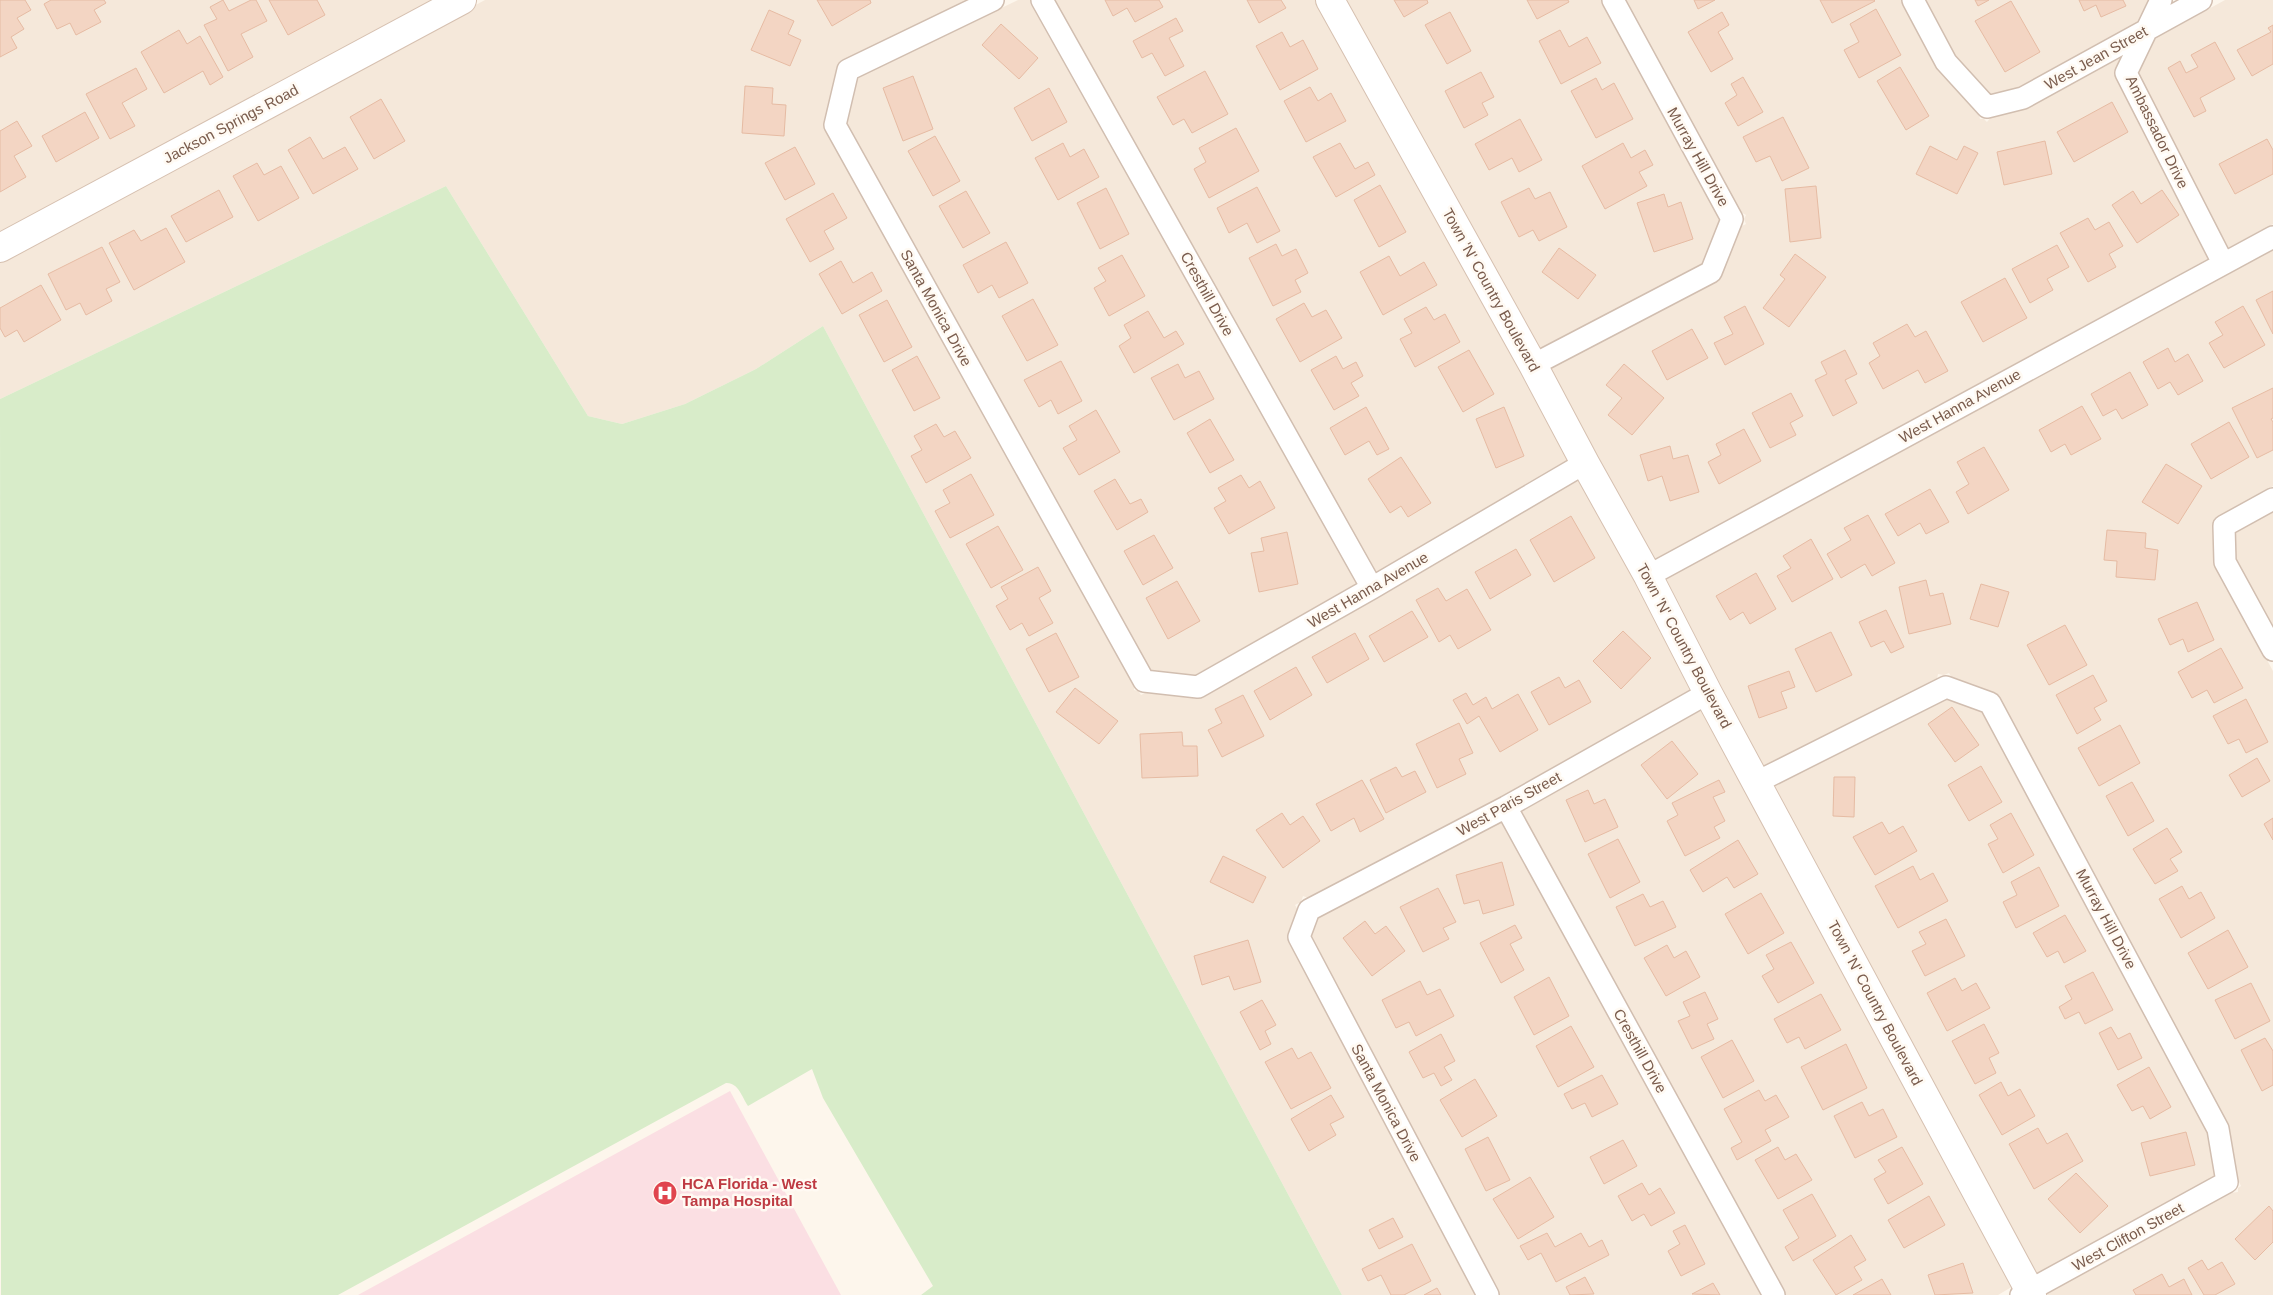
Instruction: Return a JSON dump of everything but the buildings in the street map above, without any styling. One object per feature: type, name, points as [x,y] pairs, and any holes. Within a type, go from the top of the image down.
[{"type":"street","name":"Jackson Springs Road","points":[[0,248],[459,0]]},
{"type":"street","name":"Santa Monica Drive","points":[[993,0],[848,70],[834,125],[1144,681]]},
{"type":"street","name":"Cresthill Drive","points":[[1042,0],[1372,588]]},
{"type":"street","name":"Town 'N' Country Boulevard","points":[[1330,0],[1534,365],[1584,463],[1648,576],[1708,693],[2028,1293]]},
{"type":"street","name":"Murray Hill Drive","points":[[1534,365],[1711,272],[1732,219],[1613,0]]},
{"type":"street","name":"West Jean Street","points":[[1913,0],[1946,62],[1986,106],[2023,98],[2201,0]]},
{"type":"street","name":"Ambassador Drive","points":[[2161,0],[2126,73],[2223,263]]},
{"type":"street","name":"West Hanna Avenue","points":[[1648,576],[2273,237]]},
{"type":"street","name":"West Hanna Avenue","points":[[1144,681],[1198,686],[1372,588],[1584,463]]},
{"type":"street","points":[[2273,498],[2224,526],[2225,562],[2273,650]]},
{"type":"street","name":"Murray Hill Drive","points":[[1757,782],[1946,687],[1990,703],[2218,1129],[2227,1182]]},
{"type":"street","name":"West Paris Street","points":[[1309,910],[1506,807],[1708,693]]},
{"type":"street","name":"Cresthill Drive","points":[[1506,807],[1774,1295]]},
{"type":"street","name":"Santa Monica Drive","points":[[1309,910],[1299,937],[1488,1295]]},
{"type":"street","name":"West Clifton Street","points":[[2028,1293],[2227,1182]]},
{"type":"shaded area","points":[[0,0],[438,0],[0,235]]},
{"type":"shaded area","points":[[485,0],[967,0],[843,60],[839,67],[825,122],[826,130],[1134,683],[1134,690],[1138,691],[1141,695],[1147,692],[1203,696],[1386,593],[1581,478],[1694,688],[1500,797],[1308,898],[1303,896],[1301,902],[1295,905],[1298,910],[1289,932],[1290,942],[1477,1295],[1342,1295],[823,326],[756,369],[685,404],[622,424],[588,416],[446,186],[0,399],[0,260]]},
{"type":"shaded area","points":[[1018,0],[1031,0],[1358,583],[1195,675],[1149,671],[845,125],[857,78]]},
{"type":"shaded area","points":[[1053,0],[1318,0],[1571,458],[1375,574]]},
{"type":"shaded area","points":[[1341,0],[1602,0],[1721,219],[1703,264],[1537,350]]},
{"type":"shaded area","points":[[1624,0],[1901,0],[1938,67],[1978,111],[1980,119],[1984,119],[1987,122],[1992,116],[2028,108],[2122,56],[2117,67],[2117,77],[2209,258],[1651,562],[1547,370],[1716,282],[1720,277],[1740,227],[1746,224],[1744,219],[1746,215],[1739,211]]},
{"type":"shaded area","points":[[1924,0],[2149,0],[2138,22],[2019,88],[1989,95],[1954,56]]},
{"type":"shaded area","points":[[2225,0],[2273,0],[2273,224],[2226,249],[2138,74],[2154,39]]},
{"type":"shaded area","points":[[2273,249],[2273,486],[2219,516],[2214,525],[2216,567],[2273,671],[2273,1295],[2044,1295],[2230,1193],[2238,1192],[2238,1188],[2241,1186],[1999,698],[1992,692],[1952,678],[1949,673],[1944,675],[1938,674],[1937,679],[1760,768],[1661,581]]},
{"type":"shaded area","points":[[2273,511],[2273,630],[2235,560],[2235,533]]},
{"type":"shaded area","points":[[1947,699],[1984,711],[2209,1132],[2216,1175],[2033,1276],[1771,787]]},
{"type":"shaded area","points":[[1705,708],[2015,1285],[1998,1295],[1785,1295],[1520,812]]},
{"type":"shaded area","points":[[1502,821],[1763,1295],[1499,1295],[1310,937],[1317,918]]},
{"type":"shaded area","name":"HCA Florida - West Tampa Hospital","points":[[730,1091],[841,1295],[358,1295]]},
{"type":"green space","points":[[446,186],[588,416],[622,424],[685,404],[756,369],[823,326],[1342,1295],[921,1295],[933,1286],[823,1098],[812,1069],[748,1106],[737,1087],[726,1083],[338,1295],[1,1295],[0,399]]},
{"type":"place","name":"HCA Florida - West Tampa Hospital","points":[[665,1193]]}]
